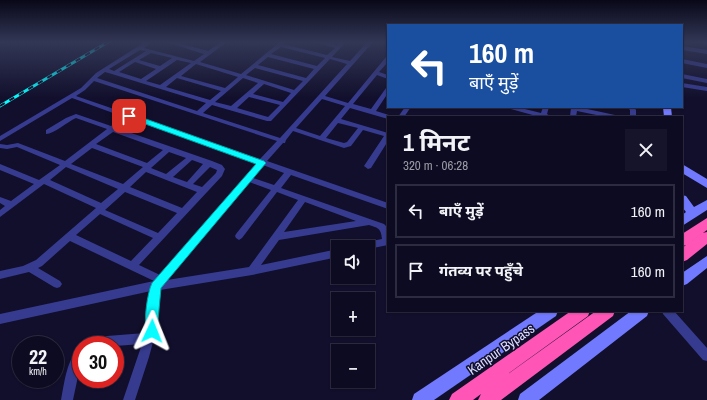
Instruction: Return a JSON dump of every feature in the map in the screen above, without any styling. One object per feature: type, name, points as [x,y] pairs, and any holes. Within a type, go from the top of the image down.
[{"type":"highway","points":[[683,239],[707,223]]},
{"type":"highway","points":[[683,255],[707,237]]},
{"type":"highway","name":"Kanpur Bypass","points":[[458,400],[582,312]]},
{"type":"highway","points":[[487,400],[607,312]]},
{"type":"main road","points":[[683,169],[707,184]]},
{"type":"main road","points":[[683,217],[686,205],[707,204]]},
{"type":"main road","points":[[683,279],[707,261]]},
{"type":"main road","points":[[420,400],[550,312]]},
{"type":"main road","points":[[526,400],[641,312]]},
{"type":"street","points":[[0,139],[85,88],[93,79],[119,61]]},
{"type":"street","points":[[114,72],[133,61]]},
{"type":"street","points":[[136,61],[160,68]]},
{"type":"street","points":[[142,81],[172,61]]},
{"type":"street","points":[[186,61],[295,92]]},
{"type":"street","points":[[161,87],[197,61]]},
{"type":"street","points":[[198,113],[261,61]]},
{"type":"street","points":[[290,61],[318,68]]},
{"type":"street","points":[[263,126],[325,61]]},
{"type":"street","points":[[342,61],[351,63]]},
{"type":"street","points":[[129,400],[150,338],[158,283],[261,163],[283,141],[353,61]]},
{"type":"street","points":[[322,139],[375,73],[387,61]]},
{"type":"street","points":[[683,61],[707,66]]},
{"type":"street","points":[[254,66],[307,80]]},
{"type":"street","points":[[105,70],[232,109],[263,126],[283,141]]},
{"type":"street","points":[[375,73],[387,77]]},
{"type":"street","points":[[176,76],[226,90]]},
{"type":"street","points":[[683,76],[707,81]]},
{"type":"street","points":[[93,79],[198,113],[263,126]]},
{"type":"street","points":[[232,109],[263,82]]},
{"type":"street","points":[[683,84],[707,89]]},
{"type":"street","points":[[372,112],[387,90]]},
{"type":"street","points":[[249,95],[283,104]]},
{"type":"street","points":[[71,96],[387,206]]},
{"type":"street","points":[[321,97],[387,116]]},
{"type":"street","points":[[518,108],[546,116]]},
{"type":"street","points":[[583,108],[600,110],[613,116]]},
{"type":"street","points":[[0,214],[129,116]]},
{"type":"street","points":[[48,132],[73,117],[112,128],[219,167],[221,171],[132,266]]},
{"type":"street","points":[[337,120],[387,136]]},
{"type":"street","points":[[293,129],[344,146],[349,144],[362,127]]},
{"type":"street","points":[[368,166],[387,138]]},
{"type":"street","points":[[91,144],[203,191]]},
{"type":"street","points":[[0,146],[18,145],[183,212]]},
{"type":"street","points":[[0,274],[31,268],[39,263],[168,149]]},
{"type":"street","points":[[168,177],[190,157]]},
{"type":"street","points":[[188,185],[209,163]]},
{"type":"street","points":[[0,167],[42,182],[159,237]]},
{"type":"street","points":[[239,236],[289,172]]},
{"type":"street","points":[[248,179],[368,222],[384,229],[387,233]]},
{"type":"street","points":[[252,271],[303,199]]},
{"type":"street","points":[[0,200],[12,205]]},
{"type":"street","points":[[276,237],[368,222]]},
{"type":"street","points":[[69,236],[132,266],[158,283]]},
{"type":"street","points":[[375,244],[387,241]]},
{"type":"street","points":[[0,319],[158,283],[252,271],[331,254]]},
{"type":"street","points":[[31,268],[57,284]]},
{"type":"street","points":[[668,312],[707,356]]},
{"type":"street","points":[[124,340],[150,338]]},
{"type":"street","points":[[67,400],[72,378]]},
{"type":"railway","points":[[0,106],[76,61]]},
{"type":"route","points":[[129,116],[261,163],[156,286],[152,308],[152,331]]}]
